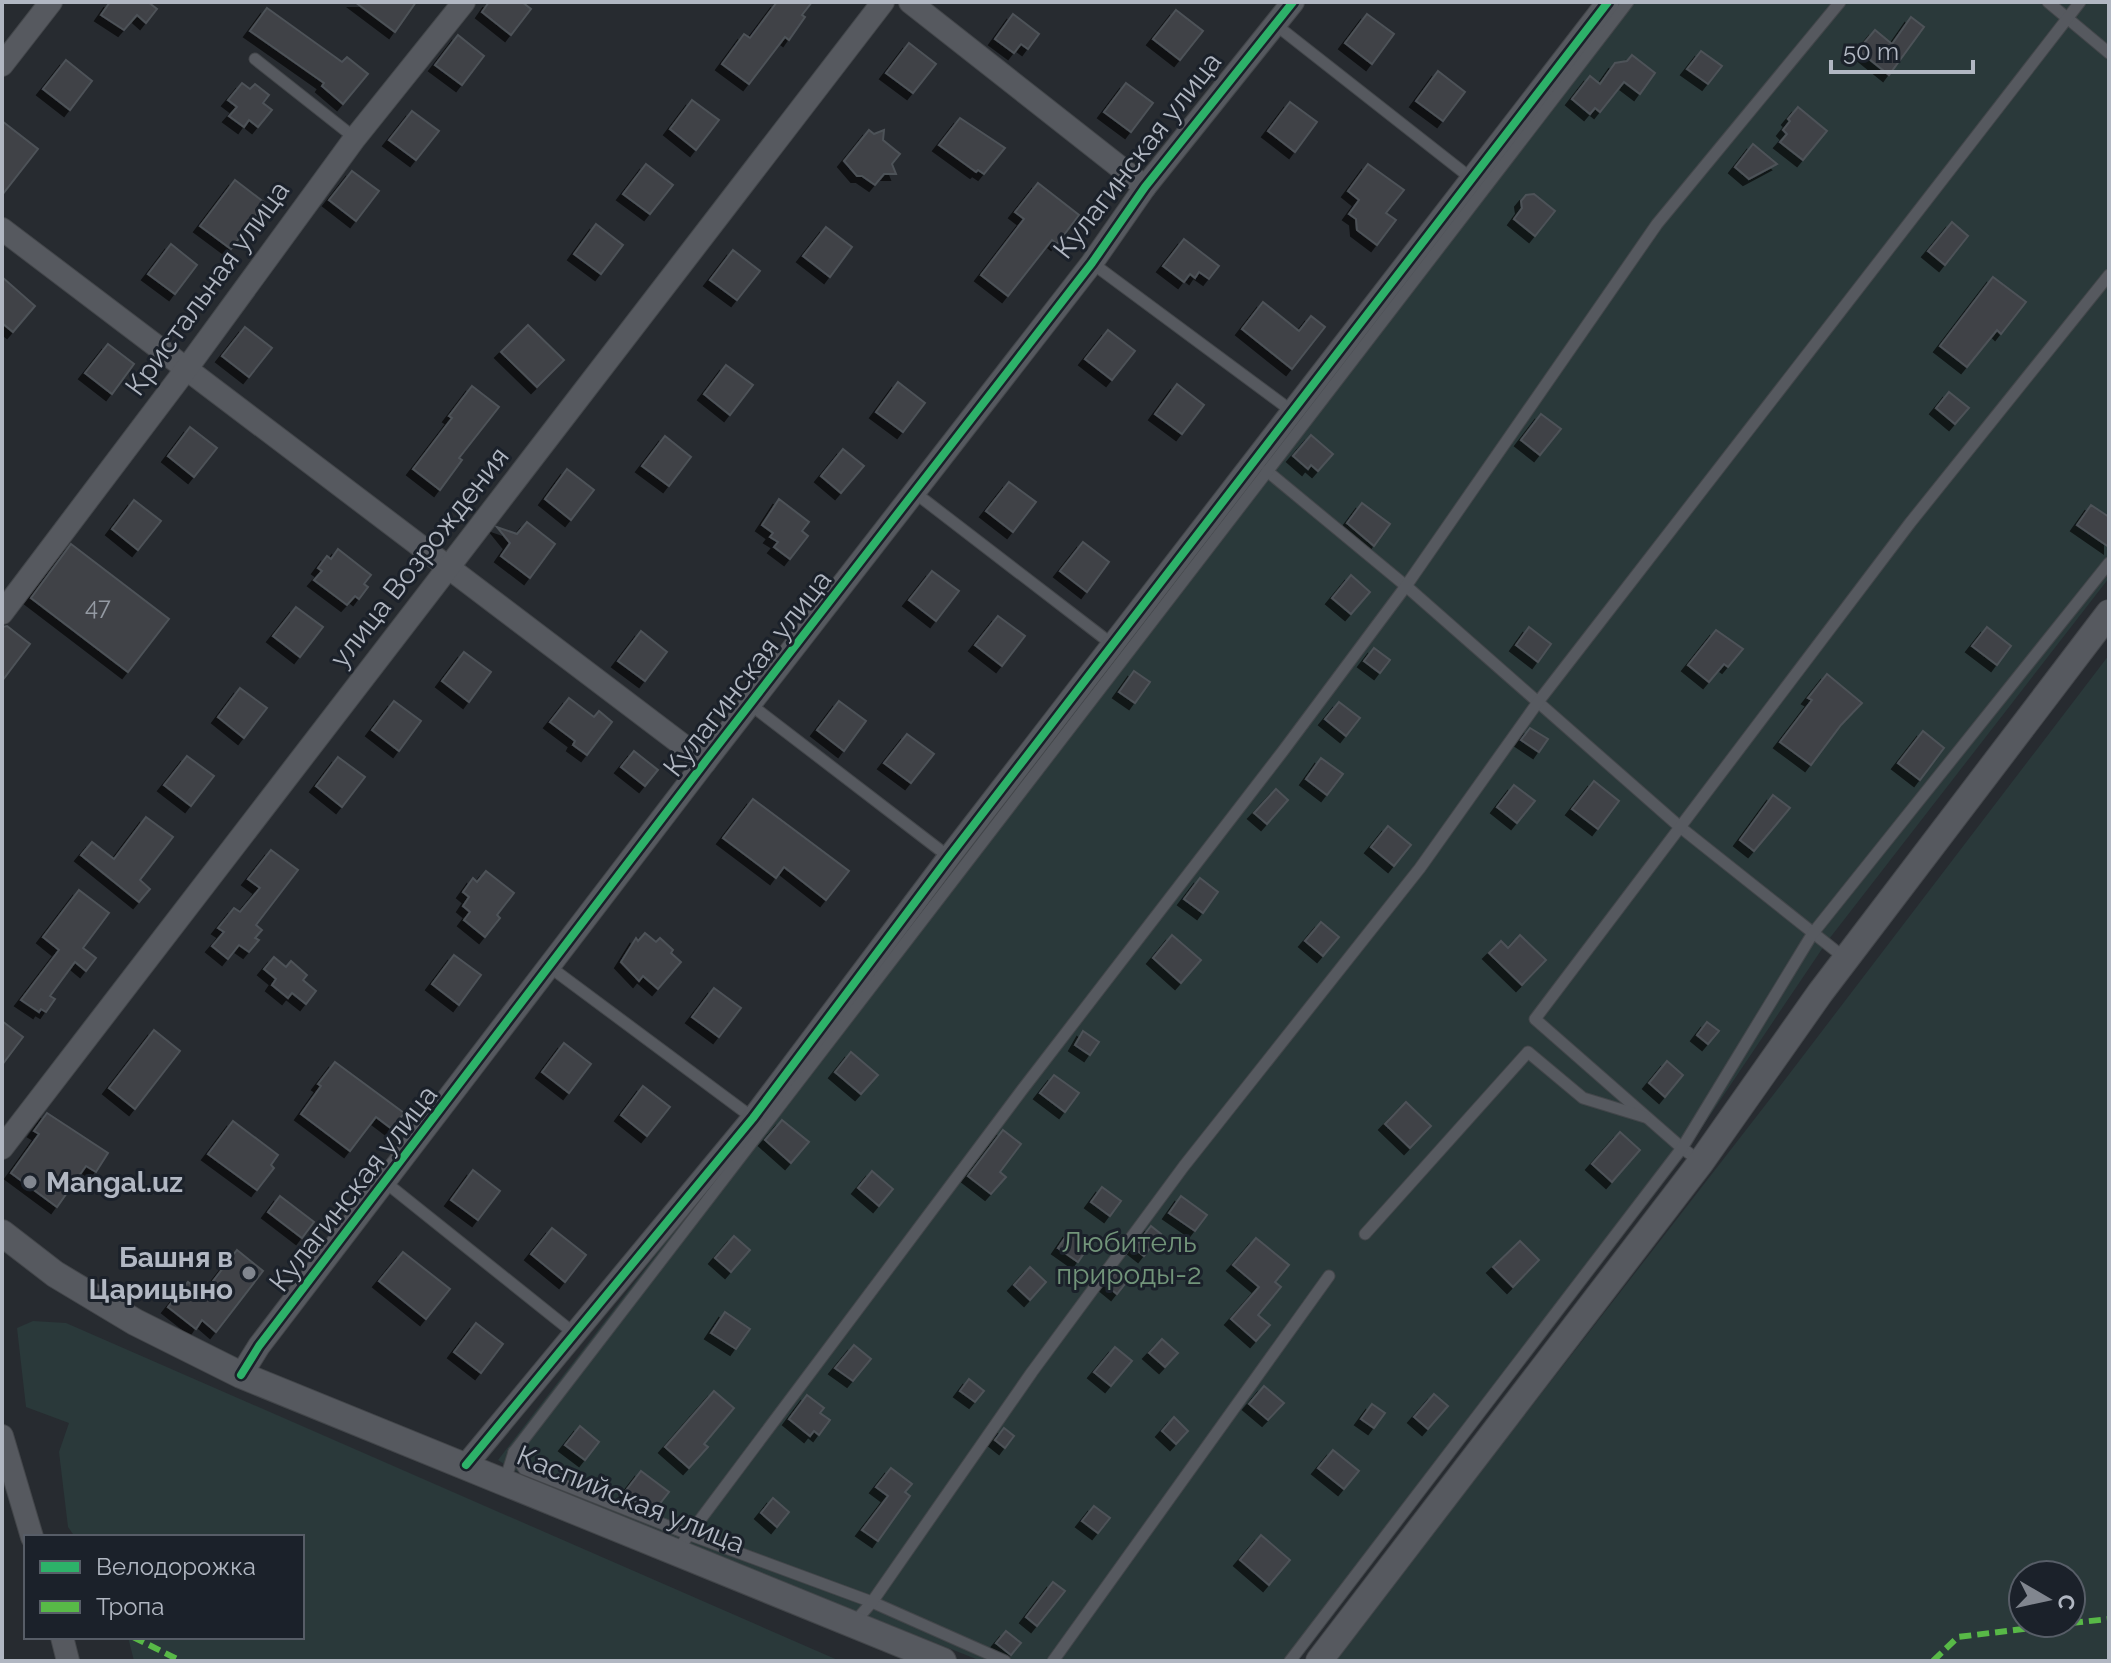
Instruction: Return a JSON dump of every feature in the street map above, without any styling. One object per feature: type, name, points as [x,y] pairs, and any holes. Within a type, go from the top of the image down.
[{"type":"street","points":[[2,65],[51,2]]},
{"type":"street","name":"Кристальная улица","points":[[2,613],[355,138],[464,2]]},
{"type":"street","name":"улица Возрождения","points":[[2,1148],[883,2]]},
{"type":"street","points":[[910,2],[1145,187]]},
{"type":"street","name":"Кулагинская улица","points":[[241,1375],[259,1346],[705,762],[1092,263],[1145,187],[1293,2]]},
{"type":"street","points":[[466,1465],[753,1118],[949,857],[1608,2]]},
{"type":"street","points":[[2,229],[705,762]]},
{"type":"street","points":[[1319,1661],[1692,1155],[1846,959],[2109,613]]},
{"type":"street","name":"Каспийская улица","points":[[2,1233],[55,1274],[135,1322],[241,1375],[505,1481],[682,1543],[853,1624],[943,1661]]},
{"type":"street","points":[[2,1436],[31,1535]]},
{"type":"street","points":[[62,1639],[68,1661]]},
{"type":"lane","points":[[505,1481],[514,1452],[1628,2]]},
{"type":"lane","points":[[682,1543],[1406,586],[1657,224],[1840,2]]},
{"type":"lane","points":[[2048,2],[2109,53]]},
{"type":"lane","points":[[853,1624],[872,1602],[1032,1372],[1184,1166],[1420,868],[1538,702],[2080,2]]},
{"type":"lane","points":[[1276,25],[1472,180]]},
{"type":"lane","points":[[255,59],[355,138]]},
{"type":"lane","points":[[1092,263],[1293,412]]},
{"type":"lane","points":[[1692,1155],[1535,1019],[1910,523],[2109,275]]},
{"type":"lane","points":[[1267,471],[1406,586],[1680,827],[1846,959]]},
{"type":"lane","points":[[914,492],[1114,645]]},
{"type":"lane","points":[[1290,1661],[1692,1155],[1813,933],[2109,563]]},
{"type":"lane","points":[[751,705],[949,857]]},
{"type":"lane","points":[[550,967],[753,1118]]},
{"type":"lane","points":[[1365,1234],[1528,1052],[1583,1098],[1649,1118]]},
{"type":"lane","points":[[385,1182],[576,1334]]},
{"type":"lane","points":[[1053,1661],[1329,1276]]},
{"type":"lane","points":[[514,1452],[524,1469],[682,1543],[872,1602],[1005,1661]]},
{"type":"green space","name":"Любитель природы-2","points":[[1620,2],[2109,2],[2109,578],[1826,943],[1686,1151],[1298,1661],[981,1661],[610,1513],[498,1460]]},
{"type":"green space","points":[[2109,655],[2109,1661],[1334,1661],[1777,1090]]},
{"type":"green space","points":[[33,1321],[66,1323],[840,1661],[134,1661],[128,1639],[304,1639],[304,1535],[74,1535],[68,1527],[59,1452],[69,1423],[26,1407],[17,1328]]},
{"type":"building","points":[[110,2],[148,2],[157,9],[146,23],[137,15],[124,30],[101,15]]},
{"type":"building","points":[[355,2],[416,2],[395,32]]},
{"type":"building","points":[[489,2],[522,2],[531,9],[511,35],[482,12]]},
{"type":"building","points":[[777,2],[812,2],[789,40],[785,37],[749,84],[722,64],[744,34],[750,38]]},
{"type":"building","points":[[267,8],[342,62],[347,57],[368,74],[343,104],[322,86],[324,83],[250,31]]},
{"type":"building","points":[[1176,10],[1203,31],[1180,60],[1153,39]]},
{"type":"building","points":[[1013,14],[1039,34],[1028,49],[1021,44],[1014,53],[995,39]]},
{"type":"building","points":[[1367,14],[1394,34],[1372,64],[1345,43]]},
{"type":"building","points":[[1911,17],[1924,27],[1889,75],[1858,50],[1875,30],[1892,44]]},
{"type":"building","points":[[458,35],[484,56],[462,85],[435,65]]},
{"type":"building","points":[[909,43],[936,64],[913,93],[886,73]]},
{"type":"building","points":[[1701,51],[1722,66],[1708,84],[1687,69]]},
{"type":"building","points":[[1632,55],[1655,73],[1640,94],[1624,82],[1600,112],[1595,108],[1590,114],[1572,99],[1590,76],[1600,84],[1615,63],[1627,61]]},
{"type":"building","points":[[66,60],[92,81],[70,110],[43,89]]},
{"type":"building","points":[[1438,71],[1465,92],[1443,121],[1416,101]]},
{"type":"building","points":[[242,83],[250,89],[255,84],[269,95],[263,103],[272,110],[258,127],[249,120],[244,127],[229,116],[237,107],[228,100]]},
{"type":"building","points":[[1126,83],[1153,103],[1131,132],[1104,112]]},
{"type":"building","points":[[692,100],[719,120],[696,150],[670,129]]},
{"type":"building","points":[[1290,102],[1317,122],[1295,152],[1268,131]]},
{"type":"building","points":[[1798,107],[1827,131],[1803,160],[1780,142],[1787,134],[1783,130],[1790,121],[1788,119]]},
{"type":"building","points":[[412,111],[439,131],[416,160],[389,140]]},
{"type":"building","points":[[960,118],[1005,148],[984,174],[978,170],[976,172],[939,145]]},
{"type":"building","points":[[2,121],[38,149],[2,195]]},
{"type":"building","points":[[869,130],[874,134],[884,130],[883,140],[900,154],[892,164],[896,174],[884,174],[875,185],[857,176],[844,161]]},
{"type":"building","points":[[1753,144],[1777,164],[1749,179],[1735,167]]},
{"type":"building","points":[[646,164],[673,185],[650,214],[623,194]]},
{"type":"building","points":[[1368,164],[1404,190],[1386,213],[1396,220],[1377,245],[1357,230],[1356,219],[1349,214],[1359,200],[1348,191]]},
{"type":"building","points":[[352,171],[379,191],[356,221],[329,200]]},
{"type":"building","points":[[235,180],[265,203],[231,249],[200,226]]},
{"type":"building","points":[[1038,183],[1079,215],[1057,244],[1052,240],[1008,296],[981,275],[1024,219],[1015,212]]},
{"type":"building","points":[[1534,194],[1555,211],[1535,236],[1514,219],[1522,208],[1521,201],[1526,195]]},
{"type":"building","points":[[1952,222],[1968,236],[1945,265],[1928,251]]},
{"type":"building","points":[[596,224],[623,245],[601,274],[574,254]]},
{"type":"building","points":[[826,227],[852,247],[830,277],[803,256]]},
{"type":"building","points":[[1184,239],[1219,266],[1209,279],[1199,272],[1195,278],[1190,274],[1184,282],[1163,266]]},
{"type":"building","points":[[171,244],[197,265],[175,294],[148,274]]},
{"type":"building","points":[[733,250],[760,271],[737,300],[710,280]]},
{"type":"building","points":[[2,277],[35,306],[13,332],[2,323]]},
{"type":"building","points":[[1993,277],[2026,302],[2001,334],[1997,330],[1967,367],[1940,346]]},
{"type":"building","points":[[1263,302],[1299,331],[1311,316],[1325,327],[1292,369],[1242,329]]},
{"type":"building","points":[[528,325],[564,360],[537,387],[501,352]]},
{"type":"building","points":[[245,327],[272,348],[249,377],[222,356]]},
{"type":"building","points":[[1108,330],[1135,351],[1112,380],[1085,359]]},
{"type":"building","points":[[108,344],[134,364],[112,394],[85,373]]},
{"type":"building","points":[[726,365],[753,385],[730,415],[704,394]]},
{"type":"building","points":[[898,382],[925,403],[903,432],[876,412]]},
{"type":"building","points":[[1177,384],[1204,405],[1182,434],[1155,414]]},
{"type":"building","points":[[472,386],[499,407],[459,458],[462,460],[440,490],[413,469]]},
{"type":"building","points":[[1949,392],[1969,408],[1955,424],[1936,408]]},
{"type":"building","points":[[1541,414],[1561,429],[1540,455],[1521,440]]},
{"type":"building","points":[[190,427],[217,448],[194,477],[168,456]]},
{"type":"building","points":[[1311,435],[1333,454],[1318,471],[1311,465],[1308,469],[1293,456]]},
{"type":"building","points":[[665,436],[691,457],[669,486],[642,466]]},
{"type":"building","points":[[843,449],[864,466],[841,493],[821,476]]},
{"type":"building","points":[[567,469],[594,490],[571,520],[545,499]]},
{"type":"building","points":[[1009,482],[1036,502],[1013,532],[986,511]]},
{"type":"building","points":[[779,499],[809,522],[802,531],[808,536],[790,559],[774,547],[778,542],[770,537],[773,533],[762,525]]},
{"type":"building","points":[[134,500],[161,521],[138,550],[112,529]]},
{"type":"building","points":[[1362,503],[1390,524],[1374,546],[1347,523]]},
{"type":"building","points":[[2091,505],[2109,517],[2109,547],[2077,525]]},
{"type":"building","points":[[527,522],[555,544],[530,578],[501,556],[510,543],[497,527],[517,534]]},
{"type":"building","points":[[1083,542],[1109,562],[1087,592],[1060,571]]},
{"type":"building","points":[[71,544],[169,619],[128,672],[31,598]]},
{"type":"building","points":[[338,549],[371,575],[364,584],[368,587],[359,599],[355,596],[347,605],[314,580],[322,571],[318,568],[327,556],[331,559]]},
{"type":"building","points":[[932,571],[959,591],[936,621],[909,600]]},
{"type":"building","points":[[1351,575],[1370,592],[1351,614],[1332,598]]},
{"type":"building","points":[[296,607],[323,627],[300,657],[273,636]]},
{"type":"building","points":[[998,616],[1025,636],[1002,666],[975,645]]},
{"type":"building","points":[[7,626],[30,644],[2,681],[2,627]]},
{"type":"building","points":[[1529,627],[1551,644],[1538,662],[1516,645]]},
{"type":"building","points":[[1987,627],[2011,646],[1997,665],[1972,646]]},
{"type":"building","points":[[1716,630],[1743,649],[1728,667],[1724,664],[1709,682],[1688,665]]},
{"type":"building","points":[[641,631],[667,652],[645,681],[618,661]]},
{"type":"building","points":[[1374,648],[1390,660],[1380,673],[1364,661]]},
{"type":"building","points":[[464,652],[491,672],[469,702],[442,681]]},
{"type":"building","points":[[1134,671],[1150,682],[1135,703],[1119,692]]},
{"type":"building","points":[[1827,674],[1862,703],[1811,765],[1780,742],[1812,700],[1808,698]]},
{"type":"building","points":[[240,688],[267,708],[244,738],[218,717]]},
{"type":"building","points":[[569,698],[594,717],[599,711],[612,722],[587,755],[573,745],[575,741],[550,722]]},
{"type":"building","points":[[394,701],[421,721],[399,751],[372,730]]},
{"type":"building","points":[[839,701],[866,721],[844,751],[817,730]]},
{"type":"building","points":[[1339,702],[1360,718],[1346,736],[1325,719]]},
{"type":"building","points":[[1530,728],[1548,739],[1539,752],[1521,740]]},
{"type":"building","points":[[1923,731],[1944,748],[1920,780],[1898,763]]},
{"type":"building","points":[[907,734],[934,754],[911,783],[884,763]]},
{"type":"building","points":[[634,751],[658,770],[645,786],[621,767]]},
{"type":"building","points":[[187,756],[214,776],[191,806],[164,785]]},
{"type":"building","points":[[338,757],[365,777],[342,807],[316,786]]},
{"type":"building","points":[[1321,758],[1343,774],[1327,795],[1306,779]]},
{"type":"building","points":[[1594,781],[1619,801],[1598,829],[1572,809]]},
{"type":"building","points":[[1514,785],[1535,801],[1517,823],[1497,807]]},
{"type":"building","points":[[1276,789],[1288,800],[1267,824],[1254,813]]},
{"type":"building","points":[[1773,795],[1790,808],[1754,851],[1740,840]]},
{"type":"building","points":[[753,799],[849,871],[826,900],[784,867],[776,878],[723,838]]},
{"type":"building","points":[[146,817],[173,837],[140,880],[150,889],[139,902],[81,855],[92,842],[114,859]]},
{"type":"building","points":[[1388,826],[1411,845],[1394,866],[1371,847]]},
{"type":"building","points":[[271,850],[298,870],[256,925],[262,930],[255,938],[259,940],[249,952],[239,945],[228,959],[212,946],[224,932],[218,928],[234,908],[240,912],[260,888],[248,879]]},
{"type":"building","points":[[486,871],[514,893],[485,937],[464,920],[470,912],[463,906],[469,897],[463,892],[473,878],[477,882]]},
{"type":"building","points":[[1200,878],[1218,892],[1203,913],[1184,899]]},
{"type":"building","points":[[79,890],[109,913],[83,948],[96,958],[86,971],[75,962],[50,996],[55,999],[46,1012],[41,1009],[39,1012],[21,1000],[59,950],[43,937]]},
{"type":"building","points":[[1321,922],[1339,937],[1323,956],[1305,941]]},
{"type":"building","points":[[645,933],[656,942],[660,938],[681,962],[658,989],[643,976],[639,981],[621,962],[636,938],[638,941]]},
{"type":"building","points":[[1172,935],[1201,960],[1181,983],[1153,958]]},
{"type":"building","points":[[1520,935],[1546,960],[1522,985],[1489,953],[1501,941],[1508,948]]},
{"type":"building","points":[[454,955],[481,975],[459,1005],[432,984]]},
{"type":"building","points":[[274,957],[286,967],[291,961],[307,975],[303,980],[316,991],[306,1004],[292,993],[288,998],[272,985],[276,979],[264,969]]},
{"type":"building","points":[[714,988],[741,1008],[719,1037],[692,1017]]},
{"type":"building","points":[[2,1021],[23,1037],[2,1065]]},
{"type":"building","points":[[1707,1022],[1719,1031],[1708,1044],[1697,1035]]},
{"type":"building","points":[[154,1030],[180,1051],[135,1109],[109,1088]]},
{"type":"building","points":[[1083,1031],[1099,1042],[1090,1055],[1075,1045]]},
{"type":"building","points":[[564,1043],[591,1064],[569,1093],[542,1072]]},
{"type":"building","points":[[851,1052],[878,1075],[861,1094],[835,1072]]},
{"type":"building","points":[[1667,1061],[1683,1075],[1665,1097],[1649,1083]]},
{"type":"building","points":[[335,1062],[404,1113],[392,1129],[376,1117],[350,1151],[301,1114]]},
{"type":"building","points":[[1054,1075],[1079,1093],[1065,1112],[1040,1093]]},
{"type":"building","points":[[643,1086],[670,1107],[647,1136],[621,1115]]},
{"type":"building","points":[[1406,1102],[1431,1126],[1410,1148],[1385,1124]]},
{"type":"building","points":[[47,1113],[108,1153],[96,1172],[86,1166],[57,1207],[11,1173],[39,1134],[34,1131]]},
{"type":"building","points":[[782,1120],[809,1142],[791,1163],[765,1140]]},
{"type":"building","points":[[233,1121],[278,1155],[271,1165],[274,1168],[257,1190],[208,1154]]},
{"type":"building","points":[[1003,1130],[1021,1144],[1000,1172],[1006,1177],[991,1194],[968,1176]]},
{"type":"building","points":[[1620,1132],[1640,1150],[1612,1182],[1592,1164]]},
{"type":"building","points":[[473,1170],[500,1191],[478,1220],[451,1200]]},
{"type":"building","points":[[872,1171],[893,1189],[879,1206],[858,1188]]},
{"type":"building","points":[[1102,1187],[1121,1201],[1110,1216],[1091,1202]]},
{"type":"building","points":[[280,1196],[314,1222],[302,1238],[268,1212]]},
{"type":"building","points":[[1181,1196],[1207,1215],[1195,1231],[1169,1213]]},
{"type":"building","points":[[1151,1226],[1161,1234],[1144,1256],[1134,1248]]},
{"type":"building","points":[[552,1228],[586,1255],[565,1282],[531,1254]]},
{"type":"building","points":[[1069,1232],[1089,1246],[1078,1262],[1058,1248]]},
{"type":"building","points":[[734,1236],[750,1250],[731,1272],[715,1258]]},
{"type":"building","points":[[1256,1238],[1289,1265],[1275,1282],[1281,1287],[1258,1315],[1270,1325],[1256,1341],[1231,1319],[1259,1287],[1233,1265]]},
{"type":"building","points":[[1520,1241],[1539,1260],[1513,1287],[1493,1267]]},
{"type":"building","points":[[237,1250],[263,1271],[216,1332],[202,1320],[196,1329],[168,1307],[188,1282],[203,1294]]},
{"type":"building","points":[[403,1252],[450,1289],[426,1319],[379,1281]]},
{"type":"building","points":[[1030,1267],[1046,1282],[1030,1300],[1014,1285]]},
{"type":"building","points":[[1116,1272],[1128,1280],[1117,1294],[1106,1285]]},
{"type":"building","points":[[725,1312],[750,1329],[736,1349],[711,1333]]},
{"type":"building","points":[[476,1323],[503,1344],[481,1373],[454,1352]]},
{"type":"building","points":[[1162,1339],[1178,1353],[1165,1367],[1149,1353]]},
{"type":"building","points":[[854,1345],[871,1359],[853,1381],[835,1368]]},
{"type":"building","points":[[1115,1347],[1132,1361],[1111,1386],[1094,1372]]},
{"type":"building","points":[[969,1379],[984,1391],[975,1402],[960,1391]]},
{"type":"building","points":[[1264,1386],[1284,1403],[1268,1420],[1249,1404]]},
{"type":"building","points":[[714,1391],[734,1408],[704,1444],[708,1447],[689,1468],[665,1447]]},
{"type":"building","points":[[1434,1394],[1448,1406],[1428,1429],[1414,1417]]},
{"type":"building","points":[[807,1395],[824,1408],[820,1413],[830,1420],[819,1435],[814,1431],[810,1436],[789,1419]]},
{"type":"building","points":[[1372,1404],[1385,1413],[1374,1428],[1361,1419]]},
{"type":"building","points":[[1174,1417],[1188,1431],[1176,1444],[1162,1431]]},
{"type":"building","points":[[580,1426],[599,1442],[585,1460],[565,1445]]},
{"type":"building","points":[[1004,1428],[1014,1436],[1005,1448],[995,1440]]},
{"type":"building","points":[[1333,1450],[1359,1471],[1344,1489],[1318,1468]]},
{"type":"building","points":[[891,1468],[912,1484],[905,1492],[910,1496],[878,1541],[862,1530],[888,1496],[876,1487]]},
{"type":"building","points":[[641,1471],[669,1492],[654,1511],[641,1506],[624,1493]]},
{"type":"building","points":[[773,1498],[789,1512],[777,1527],[761,1513]]},
{"type":"building","points":[[1094,1506],[1110,1518],[1098,1533],[1082,1521]]},
{"type":"building","points":[[1261,1535],[1290,1560],[1269,1585],[1240,1560]]},
{"type":"building","points":[[1053,1582],[1065,1591],[1037,1626],[1026,1617]]},
{"type":"building","points":[[1006,1631],[1021,1643],[1011,1655],[996,1643]]},
{"type":"marked path","points":[[2087,1621],[2109,1619]]},
{"type":"marked path","points":[[1933,1661],[1958,1637],[2007,1631]]},
{"type":"marked path","points":[[137,1639],[181,1661]]},
{"type":"cycle path","points":[[241,1375],[259,1346],[705,762],[1092,263],[1145,187],[1293,2]]},
{"type":"cycle path","points":[[466,1465],[753,1118],[949,857],[1608,2]]},
{"type":"place","name":"Mangal.uz","points":[[30,1182]]},
{"type":"place","name":"Башня в Царицыно","points":[[249,1273]]}]
